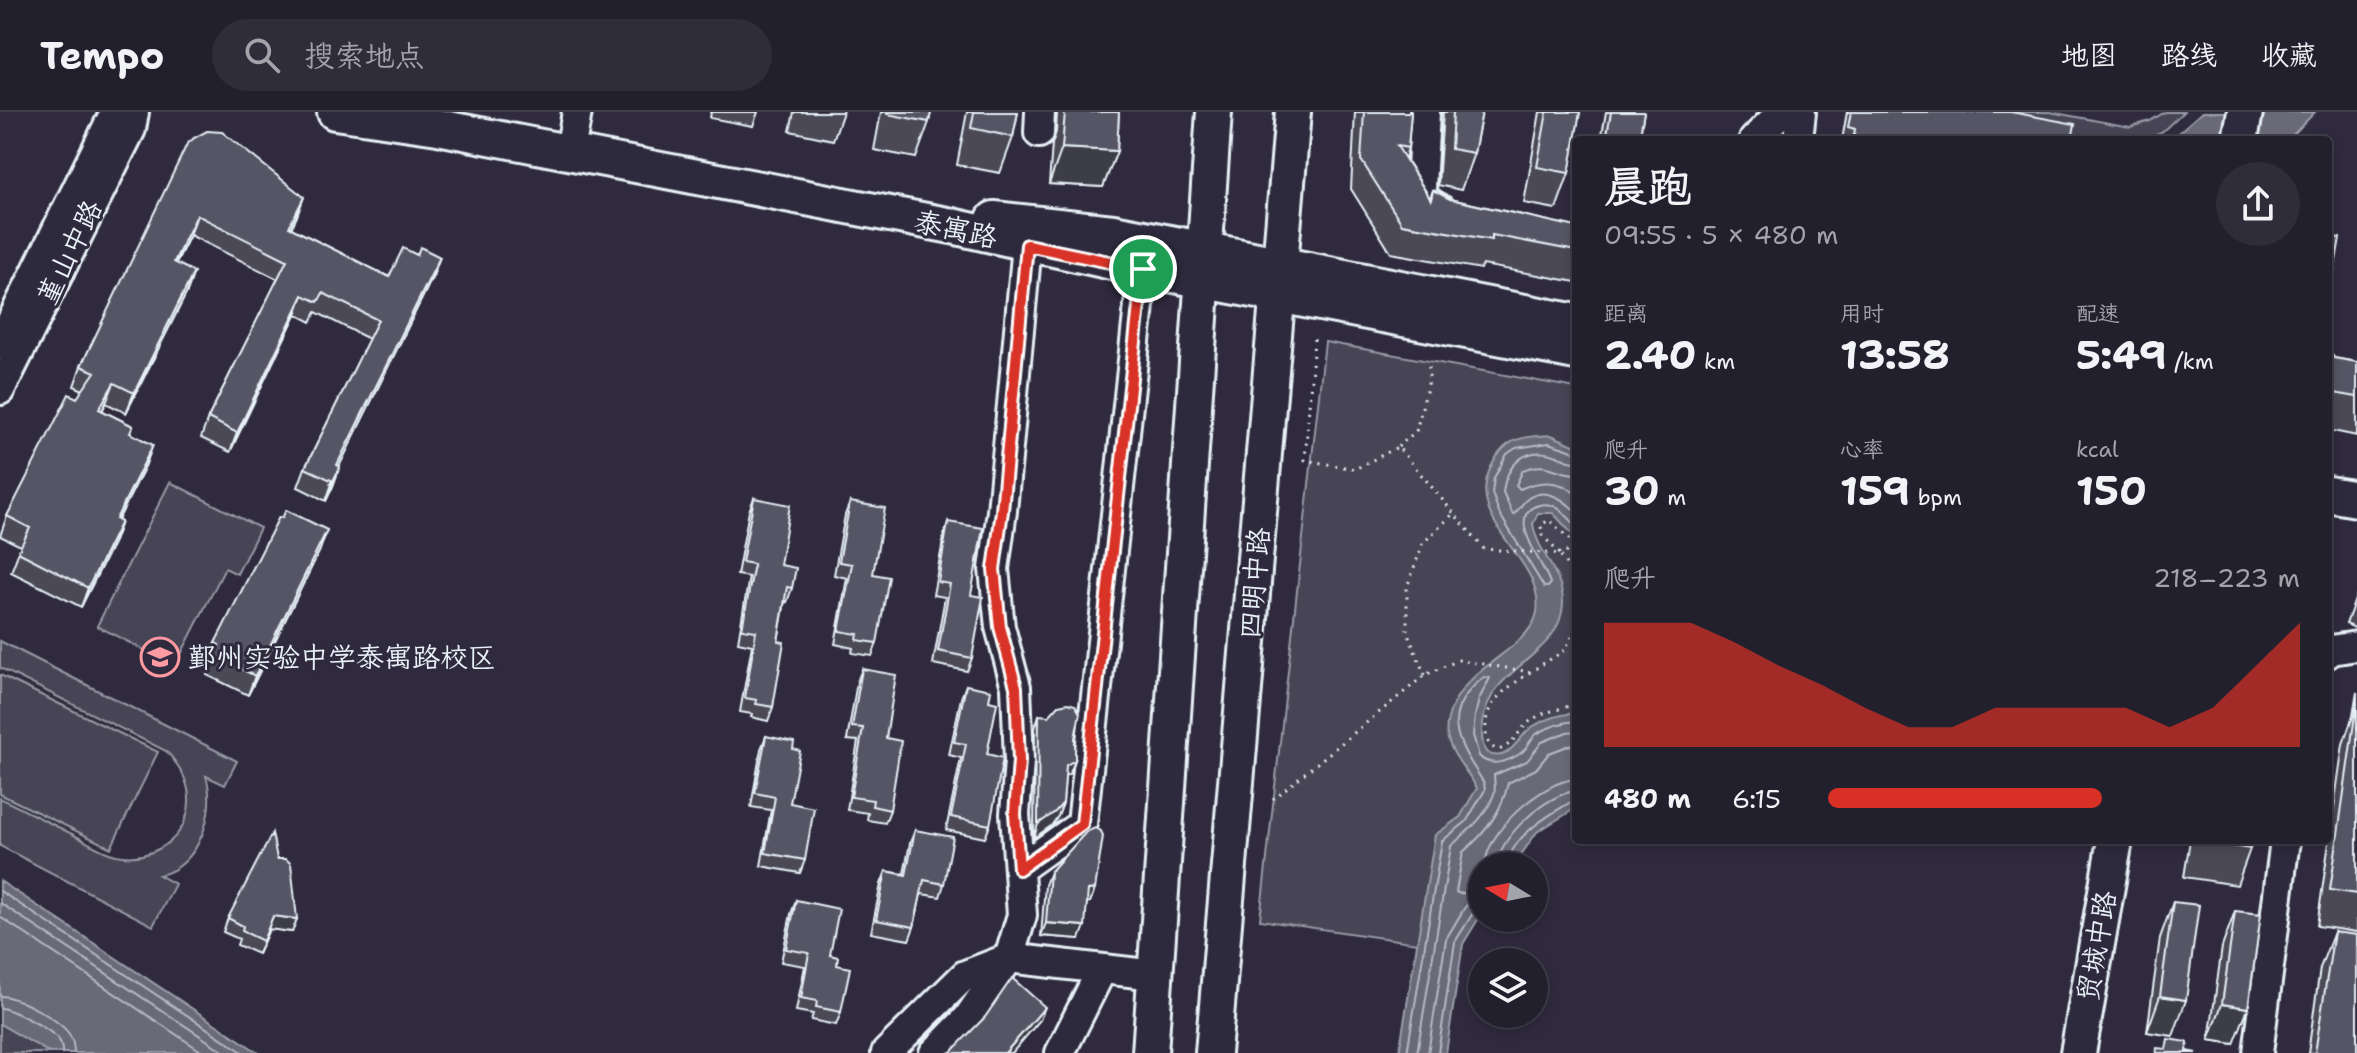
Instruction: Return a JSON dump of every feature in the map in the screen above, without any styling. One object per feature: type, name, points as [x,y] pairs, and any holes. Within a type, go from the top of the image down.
[{"type":"main road","name":"泰寓路","points":[[335,112],[438,127],[952,226],[1143,269],[1203,264]]},
{"type":"main road","name":"泰寓路","points":[[432,112],[575,126],[952,215],[1113,232],[1203,264],[1572,351]]},
{"type":"main road","points":[[1150,1053],[1214,112]]},
{"type":"main road","name":"四明中路","points":[[1213,1053],[1293,112]]},
{"type":"main road","points":[[2241,136],[2245,112]]},
{"type":"main road","name":"泰寓路","points":[[1280,280],[1572,321]]},
{"type":"main road","points":[[2332,472],[2357,476]]},
{"type":"main road","points":[[2332,495],[2357,499]]},
{"type":"main road","name":"贸城中路","points":[[2078,1053],[2114,844]]},
{"type":"street","name":"堇山中路","points":[[0,345],[115,112]]},
{"type":"street","name":"堇山中路","points":[[0,390],[131,129],[134,112]]},
{"type":"street","points":[[1425,112],[1421,188],[1424,199],[1443,212],[1473,219]]},
{"type":"street","points":[[1758,136],[1781,112]]},
{"type":"street","points":[[1798,136],[1801,112]]},
{"type":"street","points":[[934,1053],[968,1018],[1009,958],[1022,915],[1015,814],[1019,761],[1016,687],[1000,627],[994,569],[1027,245]]},
{"type":"street","points":[[1019,869],[1082,824],[1143,269]]},
{"type":"street","points":[[2332,650],[2357,646]]},
{"type":"street","points":[[2258,1053],[2284,844]]},
{"type":"street","points":[[886,1053],[965,975],[1009,958],[1155,975]]},
{"type":"street","points":[[1060,1053],[1102,969]]},
{"type":"path","points":[[1314,339],[1305,460],[1355,469],[1398,447],[1416,431],[1429,380],[1429,361]]},
{"type":"path","points":[[1398,447],[1484,549],[1550,555],[1572,549]]},
{"type":"path","points":[[1425,675],[1407,632],[1407,587],[1423,543],[1453,513]]},
{"type":"path","points":[[1572,542],[1554,522],[1545,521],[1541,525],[1542,535],[1560,554],[1572,574]]},
{"type":"path","points":[[1572,636],[1565,650],[1498,695],[1489,707],[1486,732],[1492,747],[1498,750],[1508,747],[1523,726],[1535,717],[1572,705]]},
{"type":"path","points":[[1273,799],[1425,675],[1459,660],[1530,672]]},
{"type":"shaded area","points":[[1923,112],[2050,112],[2130,127],[2165,112],[2183,112],[2154,136],[2062,136]]},
{"type":"shaded area","points":[[1325,342],[1572,387],[1572,740],[1491,852],[1468,852],[1468,883],[1424,944],[1260,920]]},
{"type":"shaded area","points":[[170,482],[260,528],[237,574],[225,568],[175,666],[97,626]]},
{"type":"shaded area","points":[[0,641],[237,761],[225,785],[206,776],[209,805],[202,836],[185,862],[159,875],[175,884],[153,926],[0,846],[0,798],[104,851],[138,856],[167,844],[186,818],[188,790],[178,765],[166,751],[0,668]]},
{"type":"shaded area","points":[[0,675],[158,752],[111,848],[0,794]]},
{"type":"shaded area","points":[[0,1024],[50,1053],[0,1053]]},
{"type":"water","points":[[2202,112],[2315,112],[2292,136],[2175,136]]},
{"type":"water","points":[[1551,435],[1572,444],[1572,534],[1553,513],[1538,513],[1533,524],[1535,534],[1562,593],[1559,622],[1550,637],[1510,674],[1488,703],[1483,722],[1483,745],[1486,752],[1501,755],[1537,724],[1572,713],[1572,810],[1537,832],[1523,852],[1468,852],[1470,932],[1463,944],[1446,1053],[1399,1053],[1435,835],[1460,817],[1477,788],[1449,742],[1449,716],[1453,705],[1473,678],[1524,636],[1537,612],[1536,593],[1529,575],[1495,524],[1485,487],[1496,457],[1515,440]]},
{"type":"water","points":[[0,881],[259,1053],[50,1053],[0,1024]]},
{"type":"building","points":[[887,112],[931,112],[929,122]]},
{"type":"building","points":[[974,112],[1018,112],[1013,137],[971,128]]},
{"type":"building","points":[[1065,112],[1119,112],[1117,151],[1062,148]]},
{"type":"building","points":[[1364,112],[1411,112],[1408,148],[1397,146],[1431,200],[1433,190],[1450,199],[1572,226],[1572,250],[1492,235],[1492,240],[1402,224],[1361,160]]},
{"type":"building","points":[[1453,112],[1482,112],[1474,153],[1451,149]]},
{"type":"building","points":[[1547,112],[1580,112],[1576,136],[1572,136],[1569,173],[1537,167]]},
{"type":"building","points":[[1611,112],[1644,112],[1640,136],[1607,136]]},
{"type":"building","points":[[1851,112],[2011,112],[2075,124],[2073,136],[1854,136],[1855,129],[1848,127]]},
{"type":"building","points":[[207,131],[222,132],[304,197],[289,227],[389,277],[403,248],[417,255],[420,247],[440,257],[337,465],[340,467],[333,481],[305,468],[378,320],[323,293],[318,302],[303,295],[237,433],[208,418],[287,260],[197,215],[174,262],[194,272],[134,393],[114,383],[99,409],[133,426],[130,433],[153,445],[116,519],[121,522],[88,588],[18,552],[30,528],[7,516],[69,394],[77,398],[95,372],[81,366],[187,144]]},
{"type":"building","points":[[2332,237],[2340,238],[2332,283]]},
{"type":"building","points":[[2332,355],[2334,358],[2357,362],[2357,397],[2332,393]]},
{"type":"building","points":[[754,498],[790,505],[780,565],[796,568],[792,588],[787,587],[778,641],[784,642],[773,707],[745,698],[756,631],[742,629],[754,564],[742,562]]},
{"type":"building","points":[[850,502],[885,508],[873,574],[889,577],[877,643],[857,640],[858,634],[839,631],[852,564],[839,562]]},
{"type":"building","points":[[286,510],[327,530],[255,676],[214,655],[219,645],[215,643],[279,517],[282,518]]},
{"type":"building","points":[[948,522],[983,528],[971,595],[983,597],[972,658],[938,651],[950,584],[938,582]]},
{"type":"building","points":[[862,669],[896,675],[886,738],[901,741],[890,810],[872,806],[873,800],[851,797],[863,728],[852,727]]},
{"type":"building","points":[[966,685],[991,690],[989,701],[997,703],[987,754],[1003,758],[990,825],[951,817],[966,744],[954,742]]},
{"type":"building","points":[[1059,705],[1075,705],[1080,713],[1075,760],[1066,765],[1063,803],[1038,824],[1039,715],[1049,716]]},
{"type":"building","points":[[2357,708],[2357,894],[2330,890]]},
{"type":"building","points":[[766,736],[794,742],[793,749],[800,751],[790,803],[814,808],[805,860],[765,853],[775,797],[755,793]]},
{"type":"building","points":[[1095,828],[1103,836],[1095,889],[1088,890],[1085,926],[1046,923],[1050,872],[1086,832]]},
{"type":"building","points":[[915,830],[953,837],[944,884],[924,880],[914,927],[876,920],[886,871],[906,875]]},
{"type":"building","points":[[272,833],[277,859],[286,859],[291,864],[297,919],[273,916],[263,941],[242,931],[243,926],[228,918]]},
{"type":"building","points":[[2221,844],[2251,844],[2250,849]]},
{"type":"building","points":[[796,900],[839,909],[830,955],[838,957],[837,965],[850,968],[841,1012],[816,1007],[817,1001],[801,998],[809,953],[786,949]]},
{"type":"building","points":[[2173,902],[2199,905],[2186,1000],[2160,996]]},
{"type":"building","points":[[2235,911],[2261,914],[2248,1008],[2222,1004]]},
{"type":"building","points":[[2334,932],[2357,935],[2357,1053],[2315,1053]]},
{"type":"building","points":[[1012,978],[1045,1007],[1005,1053],[948,1053],[985,1017]]},
{"type":"building","points":[[2168,1039],[2188,1042],[2187,1051],[2197,1053],[2156,1053],[2157,1048],[2166,1049]]},
{"type":"place","name":"鄞州实验中学泰寓路校区","points":[[160,657]]},
{"type":"route","points":[[1027,245],[1143,269],[1082,824],[1019,869],[1015,814],[1019,761],[1016,687],[1000,627],[994,569],[1027,245]]}]
